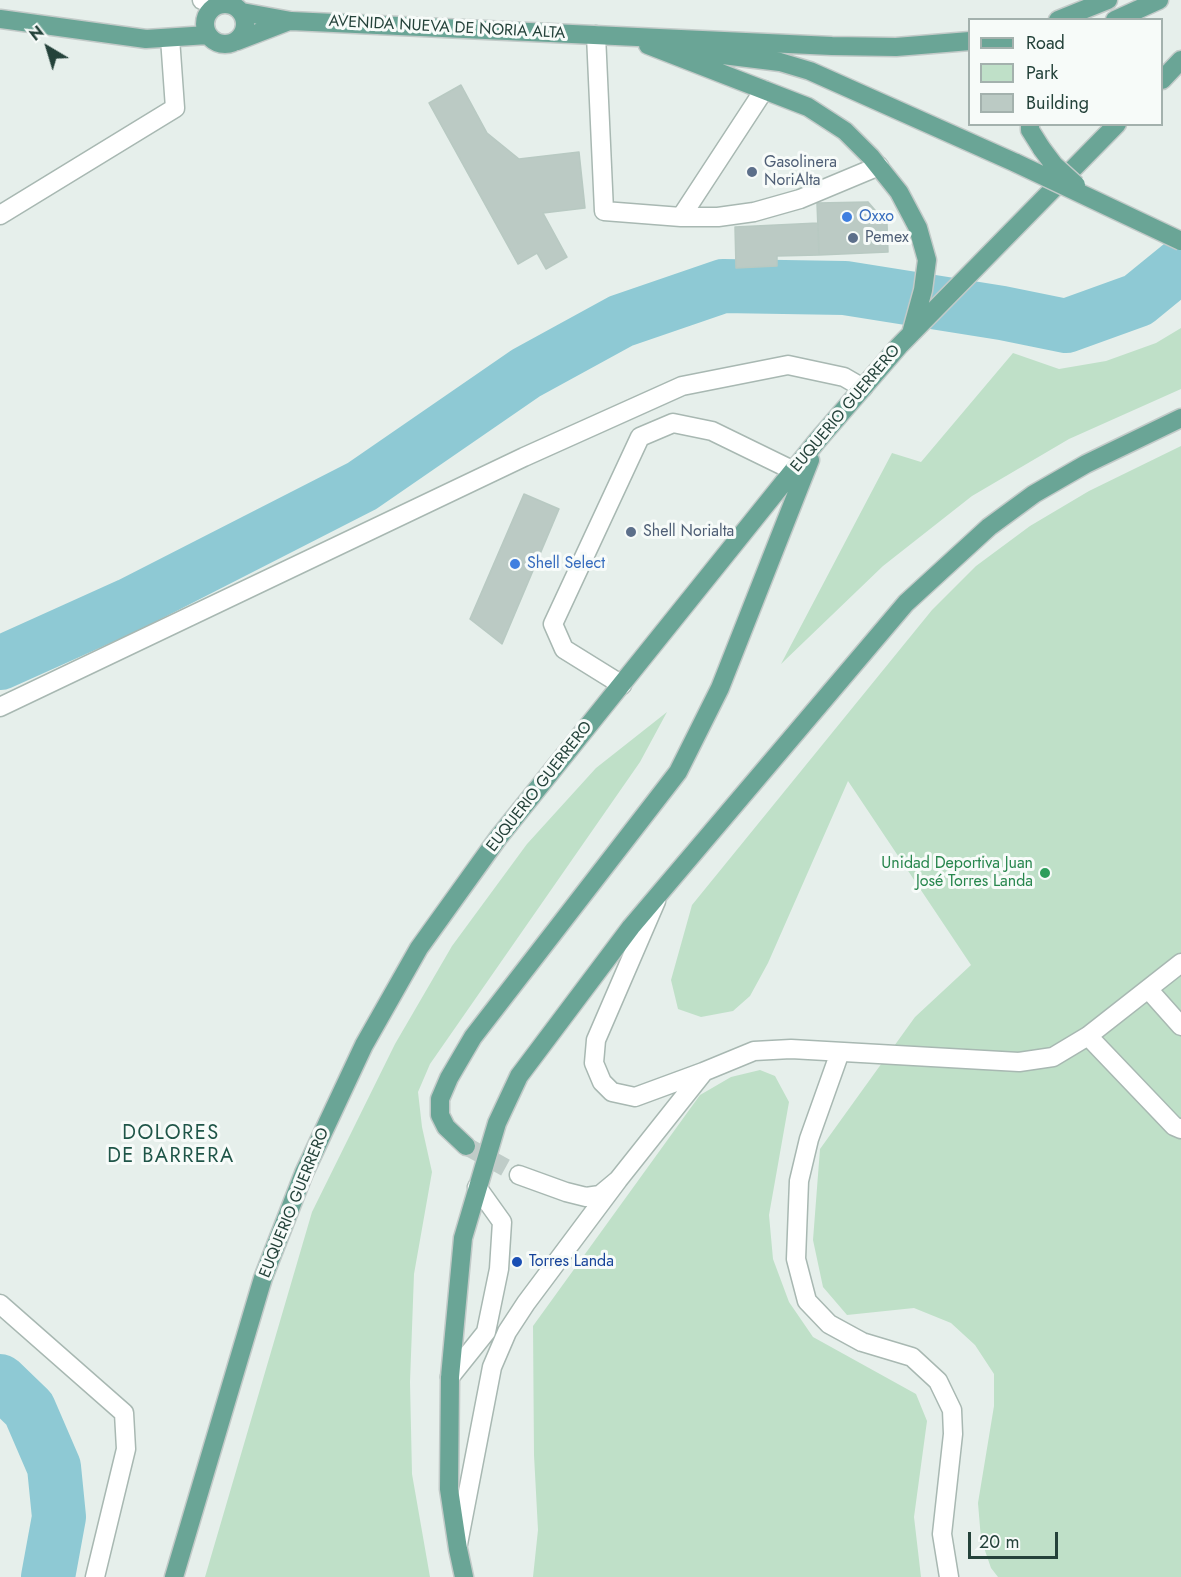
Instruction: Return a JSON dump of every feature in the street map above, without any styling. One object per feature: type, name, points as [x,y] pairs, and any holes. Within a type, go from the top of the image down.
[{"type":"main road","points":[[1063,18],[1108,0]]},
{"type":"main road","points":[[1118,18],[1159,0]]},
{"type":"main road","points":[[210,3],[231,4],[242,12],[246,24],[242,37],[237,41],[231,44],[218,43],[208,35],[205,28],[210,3]]},
{"type":"main road","name":"AVENIDA NUEVA DE NORIA ALTA","points":[[242,12],[291,21],[599,35]]},
{"type":"main road","points":[[0,20],[146,39],[208,35]]},
{"type":"main road","name":"AVENIDA NUEVA DE NORIA ALTA","points":[[237,41],[291,21]]},
{"type":"main road","points":[[599,35],[864,47],[896,47],[968,40]]},
{"type":"main road","points":[[599,35],[648,45],[780,62],[810,71],[1016,163],[1181,241]]},
{"type":"main road","points":[[648,45],[807,107],[845,131],[879,166],[899,192],[918,228],[927,260],[923,290],[904,341]]},
{"type":"main road","points":[[1163,78],[1181,60]]},
{"type":"main road","points":[[1030,126],[1030,130],[1054,165],[1077,186],[1156,230]]},
{"type":"main road","name":"EUQUERIO GUERRERO","points":[[174,1577],[263,1278],[304,1173],[364,1045],[419,948],[498,838],[818,441],[904,341],[1115,126]]},
{"type":"main road","points":[[464,1577],[449,1489],[450,1377],[463,1238],[497,1123],[519,1076],[631,927],[906,603],[989,527],[1035,494],[1086,464],[1181,418]]},
{"type":"main road","points":[[466,1146],[446,1127],[440,1115],[440,1099],[449,1078],[473,1037],[678,772],[720,688],[818,441]]},
{"type":"street","points":[[599,35],[604,211],[681,217],[718,217],[754,212],[800,199],[879,166]]},
{"type":"street","points":[[0,215],[175,108],[170,38]]},
{"type":"street","points":[[681,217],[764,90]]},
{"type":"street","points":[[0,707],[524,457],[682,386],[788,366],[844,377],[863,388]]},
{"type":"street","points":[[622,684],[564,649],[552,624],[640,437],[673,423],[712,431],[794,471]]},
{"type":"street","points":[[657,897],[596,1040],[594,1063],[602,1082],[612,1092],[635,1097],[754,1051],[791,1049],[1019,1062],[1053,1057],[1088,1036],[1148,989],[1177,973]]},
{"type":"street","points":[[1148,989],[1181,1026]]},
{"type":"street","points":[[1088,1036],[1174,1126],[1181,1129]]},
{"type":"street","points":[[840,1052],[809,1139],[799,1181],[796,1259],[807,1301],[829,1324],[862,1342],[912,1357],[938,1380],[952,1410],[953,1434],[942,1534],[949,1577]]},
{"type":"street","points":[[458,1549],[492,1367],[503,1341],[526,1303],[703,1072]]},
{"type":"street","points":[[519,1175],[586,1197],[600,1195],[618,1180]]},
{"type":"street","points":[[450,1377],[486,1332],[499,1269],[502,1222],[477,1187]]},
{"type":"street","points":[[0,1304],[124,1413],[126,1449],[95,1577]]},
{"type":"green space","points":[[1181,328],[1181,389],[1069,439],[972,496],[883,566],[781,664],[892,453],[921,462],[1013,353],[1059,369],[1106,361],[1156,343]]},
{"type":"green space","name":"Unidad Deportiva Juan José Torres Landa","points":[[1181,446],[1181,1577],[998,1577],[991,1568],[981,1539],[978,1503],[994,1406],[994,1374],[975,1345],[951,1323],[914,1308],[847,1315],[823,1287],[813,1240],[820,1149],[915,1017],[971,965],[848,781],[768,963],[750,996],[733,1011],[701,1017],[678,1009],[671,980],[692,905],[932,610],[976,566],[1030,526],[1089,491]]},
{"type":"green space","points":[[667,712],[640,762],[430,1064],[418,1092],[422,1127],[432,1172],[414,1274],[410,1382],[412,1474],[430,1577],[205,1577],[312,1212],[395,1044],[452,946],[527,844],[596,768]]},
{"type":"green space","points":[[760,1070],[775,1076],[789,1102],[769,1215],[773,1259],[789,1302],[813,1337],[916,1394],[927,1421],[914,1517],[921,1577],[533,1577],[538,1530],[534,1455],[533,1326],[700,1095],[731,1077]]},
{"type":"building","points":[[461,85],[487,133],[519,159],[579,152],[585,208],[543,213],[567,257],[546,269],[537,253],[518,264],[429,103]]},
{"type":"building","name":"Pemex","points":[[868,202],[887,224],[888,252],[819,255],[817,203]]},
{"type":"building","points":[[818,223],[819,255],[777,256],[777,266],[736,268],[735,227]]},
{"type":"building","name":"Shell Select","points":[[524,494],[559,509],[502,644],[470,619]]},
{"type":"waterway","points":[[0,663],[129,605],[362,486],[526,373],[621,321],[723,286],[845,288],[1002,313],[1066,326],[1138,300],[1181,265]]},
{"type":"waterway","points":[[0,1381],[29,1409],[54,1467],[59,1517],[48,1577]]},
{"type":"tunnel","points":[[466,1146],[519,1175]]},
{"type":"place","name":"Gasolinera NoriAlta","points":[[752,172]]},
{"type":"place","name":"Oxxo","points":[[847,217]]},
{"type":"place","name":"Pemex","points":[[853,238]]},
{"type":"place","name":"Shell Norialta","points":[[631,532]]},
{"type":"place","name":"Shell Select","points":[[515,564]]},
{"type":"place","name":"Unidad Deportiva Juan José Torres Landa","points":[[1045,873]]},
{"type":"place","name":"Torres Landa","points":[[517,1262]]},
{"type":"district","name":"DOLORES DE BARRERA","points":[[171,1146]]}]
